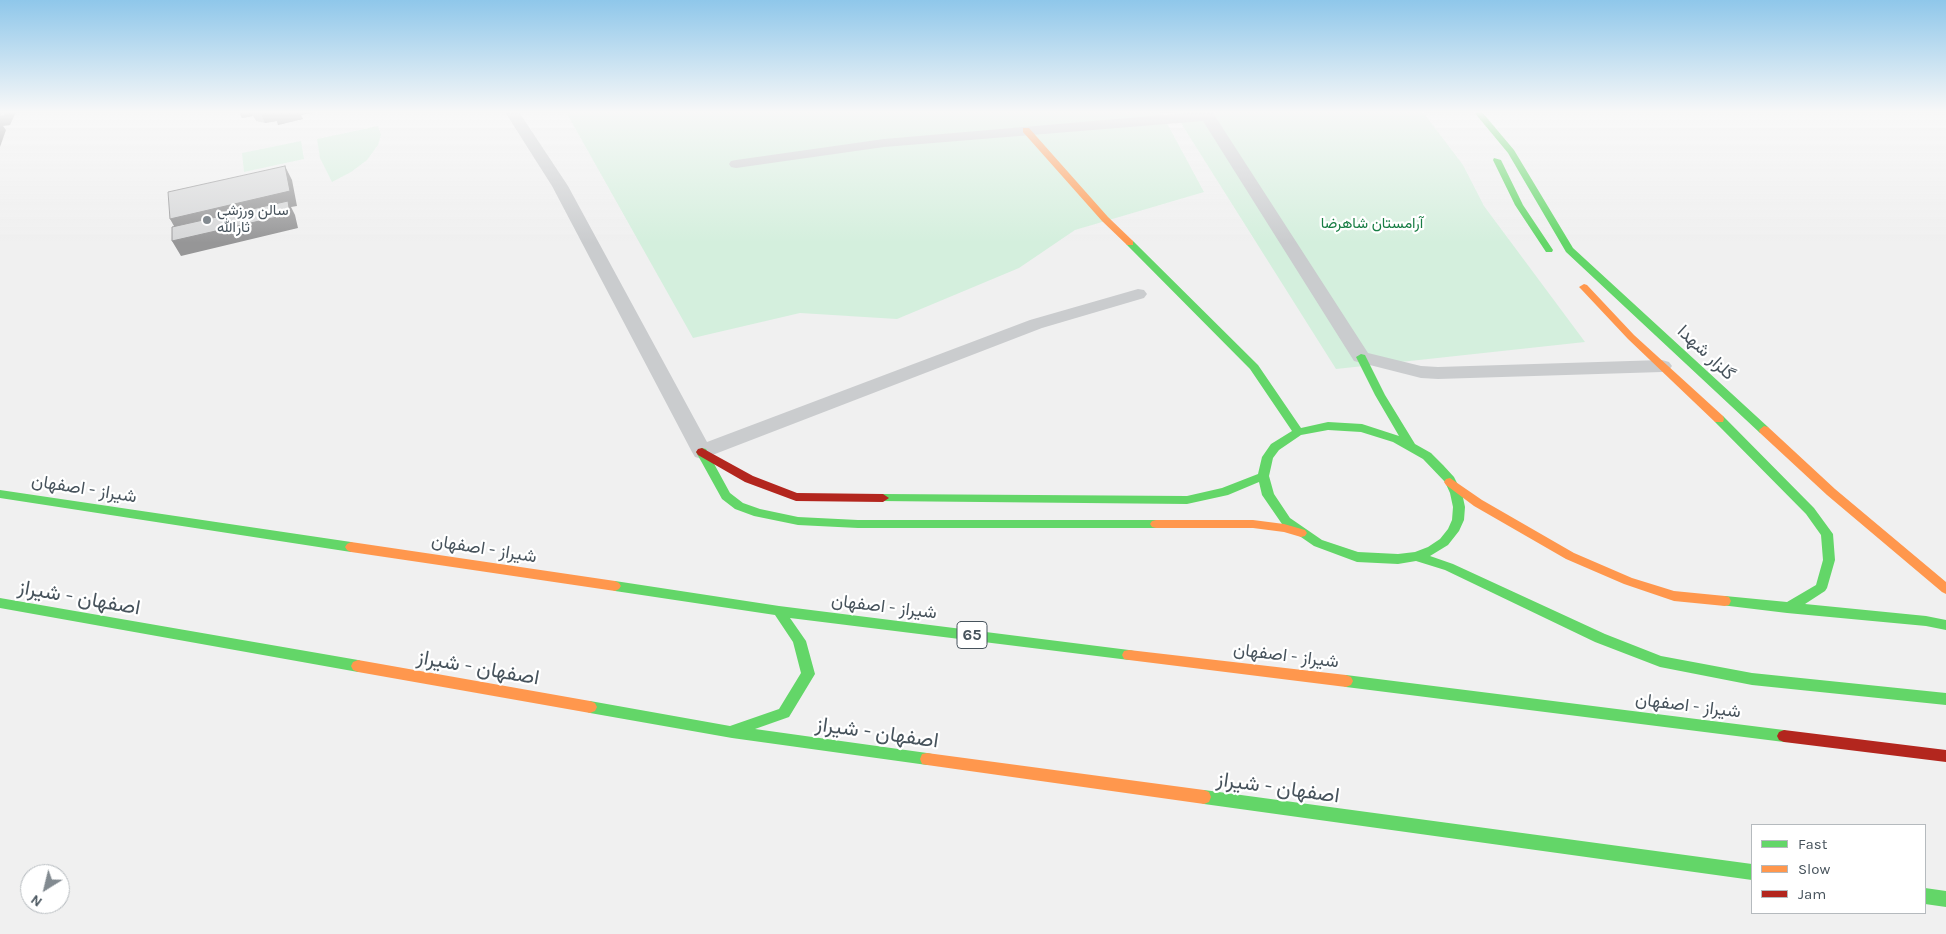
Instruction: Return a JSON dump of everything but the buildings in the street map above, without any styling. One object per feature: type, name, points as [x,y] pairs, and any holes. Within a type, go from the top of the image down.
[{"type":"main road","points":[[1049,156],[1105,219],[1254,367],[1287,413],[1298,432]]},
{"type":"main road","points":[[1495,156],[1519,205],[1554,256]]},
{"type":"main road","name":"گلزار شهدا","points":[[1513,156],[1569,250],[1831,492],[1946,589]]},
{"type":"main road","points":[[1574,276],[1662,366],[1700,400],[1797,497],[1827,534],[1830,560],[1821,588],[1787,608]]},
{"type":"main road","points":[[1361,356],[1380,395],[1410,445]]},
{"type":"main road","points":[[1345,426],[1380,432],[1410,445],[1433,462],[1450,482],[1456,493],[1459,507],[1458,520],[1453,531],[1444,542],[1432,550],[1416,556],[1398,559],[1357,557],[1324,546],[1301,533],[1286,521],[1275,508],[1268,495],[1262,476],[1268,457],[1275,447],[1298,432],[1313,428],[1345,426]]},
{"type":"main road","points":[[702,452],[749,479],[796,497],[1187,500],[1224,492],[1262,476]]},
{"type":"main road","points":[[702,452],[726,496],[738,506],[758,513],[798,521],[858,524],[1253,524],[1301,533]]},
{"type":"main road","points":[[1450,482],[1478,503],[1570,556],[1628,581],[1674,596],[1926,621],[1946,625]]},
{"type":"main road","name":"شیراز - اصفهان","points":[[0,494],[779,611],[1946,756]]},
{"type":"main road","points":[[1416,556],[1448,567],[1600,638],[1660,661],[1752,679],[1946,699]]},
{"type":"main road","name":"اصفهان - شیراز","points":[[0,603],[732,732],[1751,872]]},
{"type":"main road","points":[[732,732],[784,714],[808,674],[799,641],[779,611]]},
{"type":"main road","points":[[1926,896],[1946,899]]},
{"type":"street","points":[[540,156],[560,186],[702,452],[1036,324],[1138,294]]},
{"type":"street","points":[[736,164],[795,156]]},
{"type":"street","points":[[1233,156],[1361,356],[1403,368],[1438,373],[1662,366]]},
{"type":"green space","points":[[242,156],[303,156],[304,159],[244,172]]},
{"type":"green space","points":[[320,156],[370,156],[351,172],[332,182]]},
{"type":"green space","points":[[590,156],[1184,156],[1204,192],[1075,230],[1019,268],[897,319],[800,313],[693,338]]},
{"type":"green space","name":"آرامستان شاهرضا","points":[[1201,156],[1456,156],[1463,165],[1484,206],[1585,342],[1336,369]]},
{"type":"traffic: fast","points":[[1513,156],[1569,250],[1764,430]]},
{"type":"traffic: fast","points":[[1497,160],[1519,205],[1549,250]]},
{"type":"traffic: fast","points":[[1130,243],[1254,367],[1287,413],[1298,432]]},
{"type":"traffic: fast","points":[[1361,357],[1380,395],[1410,445]]},
{"type":"traffic: fast","points":[[1719,419],[1810,511],[1827,534],[1829,560],[1821,588],[1787,608]]},
{"type":"traffic: fast","points":[[1328,426],[1362,428],[1397,439],[1427,456],[1450,480],[1456,493],[1459,507],[1458,520],[1453,531],[1444,542],[1432,550],[1416,556],[1398,559],[1357,557],[1318,543],[1286,521],[1268,495],[1263,476],[1268,457],[1275,447],[1298,432],[1328,426]]},
{"type":"traffic: fast","points":[[702,452],[726,496],[739,506],[758,513],[798,521],[858,524],[1156,524]]},
{"type":"traffic: fast","points":[[883,498],[1187,500],[1224,492],[1263,476]]},
{"type":"traffic: fast","points":[[0,494],[351,547]]},
{"type":"traffic: fast","points":[[1416,556],[1449,567],[1600,638],[1660,661],[1752,679],[1946,699]]},
{"type":"traffic: fast","points":[[615,586],[779,611],[1129,655]]},
{"type":"traffic: fast","points":[[1725,601],[1926,621],[1946,625]]},
{"type":"traffic: fast","points":[[0,603],[358,666]]},
{"type":"traffic: fast","points":[[735,730],[784,713],[808,674],[799,641],[779,611]]},
{"type":"traffic: fast","points":[[1346,681],[1784,736]]},
{"type":"traffic: fast","points":[[590,707],[732,732],[927,759]]},
{"type":"traffic: fast","points":[[1204,797],[1751,872]]},
{"type":"traffic: fast","points":[[1926,896],[1946,899]]},
{"type":"traffic: slow","points":[[1049,156],[1105,219],[1130,243]]},
{"type":"traffic: slow","points":[[1584,287],[1631,337],[1719,419]]},
{"type":"traffic: slow","points":[[1764,430],[1831,492],[1946,589]]},
{"type":"traffic: slow","points":[[1450,482],[1478,503],[1570,556],[1628,581],[1674,596],[1725,601]]},
{"type":"traffic: slow","points":[[1156,524],[1253,524],[1284,528],[1301,533]]},
{"type":"traffic: slow","points":[[351,547],[615,586]]},
{"type":"traffic: slow","points":[[1129,655],[1346,681]]},
{"type":"traffic: slow","points":[[358,666],[590,707]]},
{"type":"traffic: slow","points":[[927,759],[1204,797]]},
{"type":"traffic: jam","points":[[702,452],[749,479],[796,497],[883,498]]},
{"type":"traffic: jam","points":[[1784,736],[1946,756]]},
{"type":"place","name":"سالن ورزشی ثارالله","points":[[207,220]]}]
